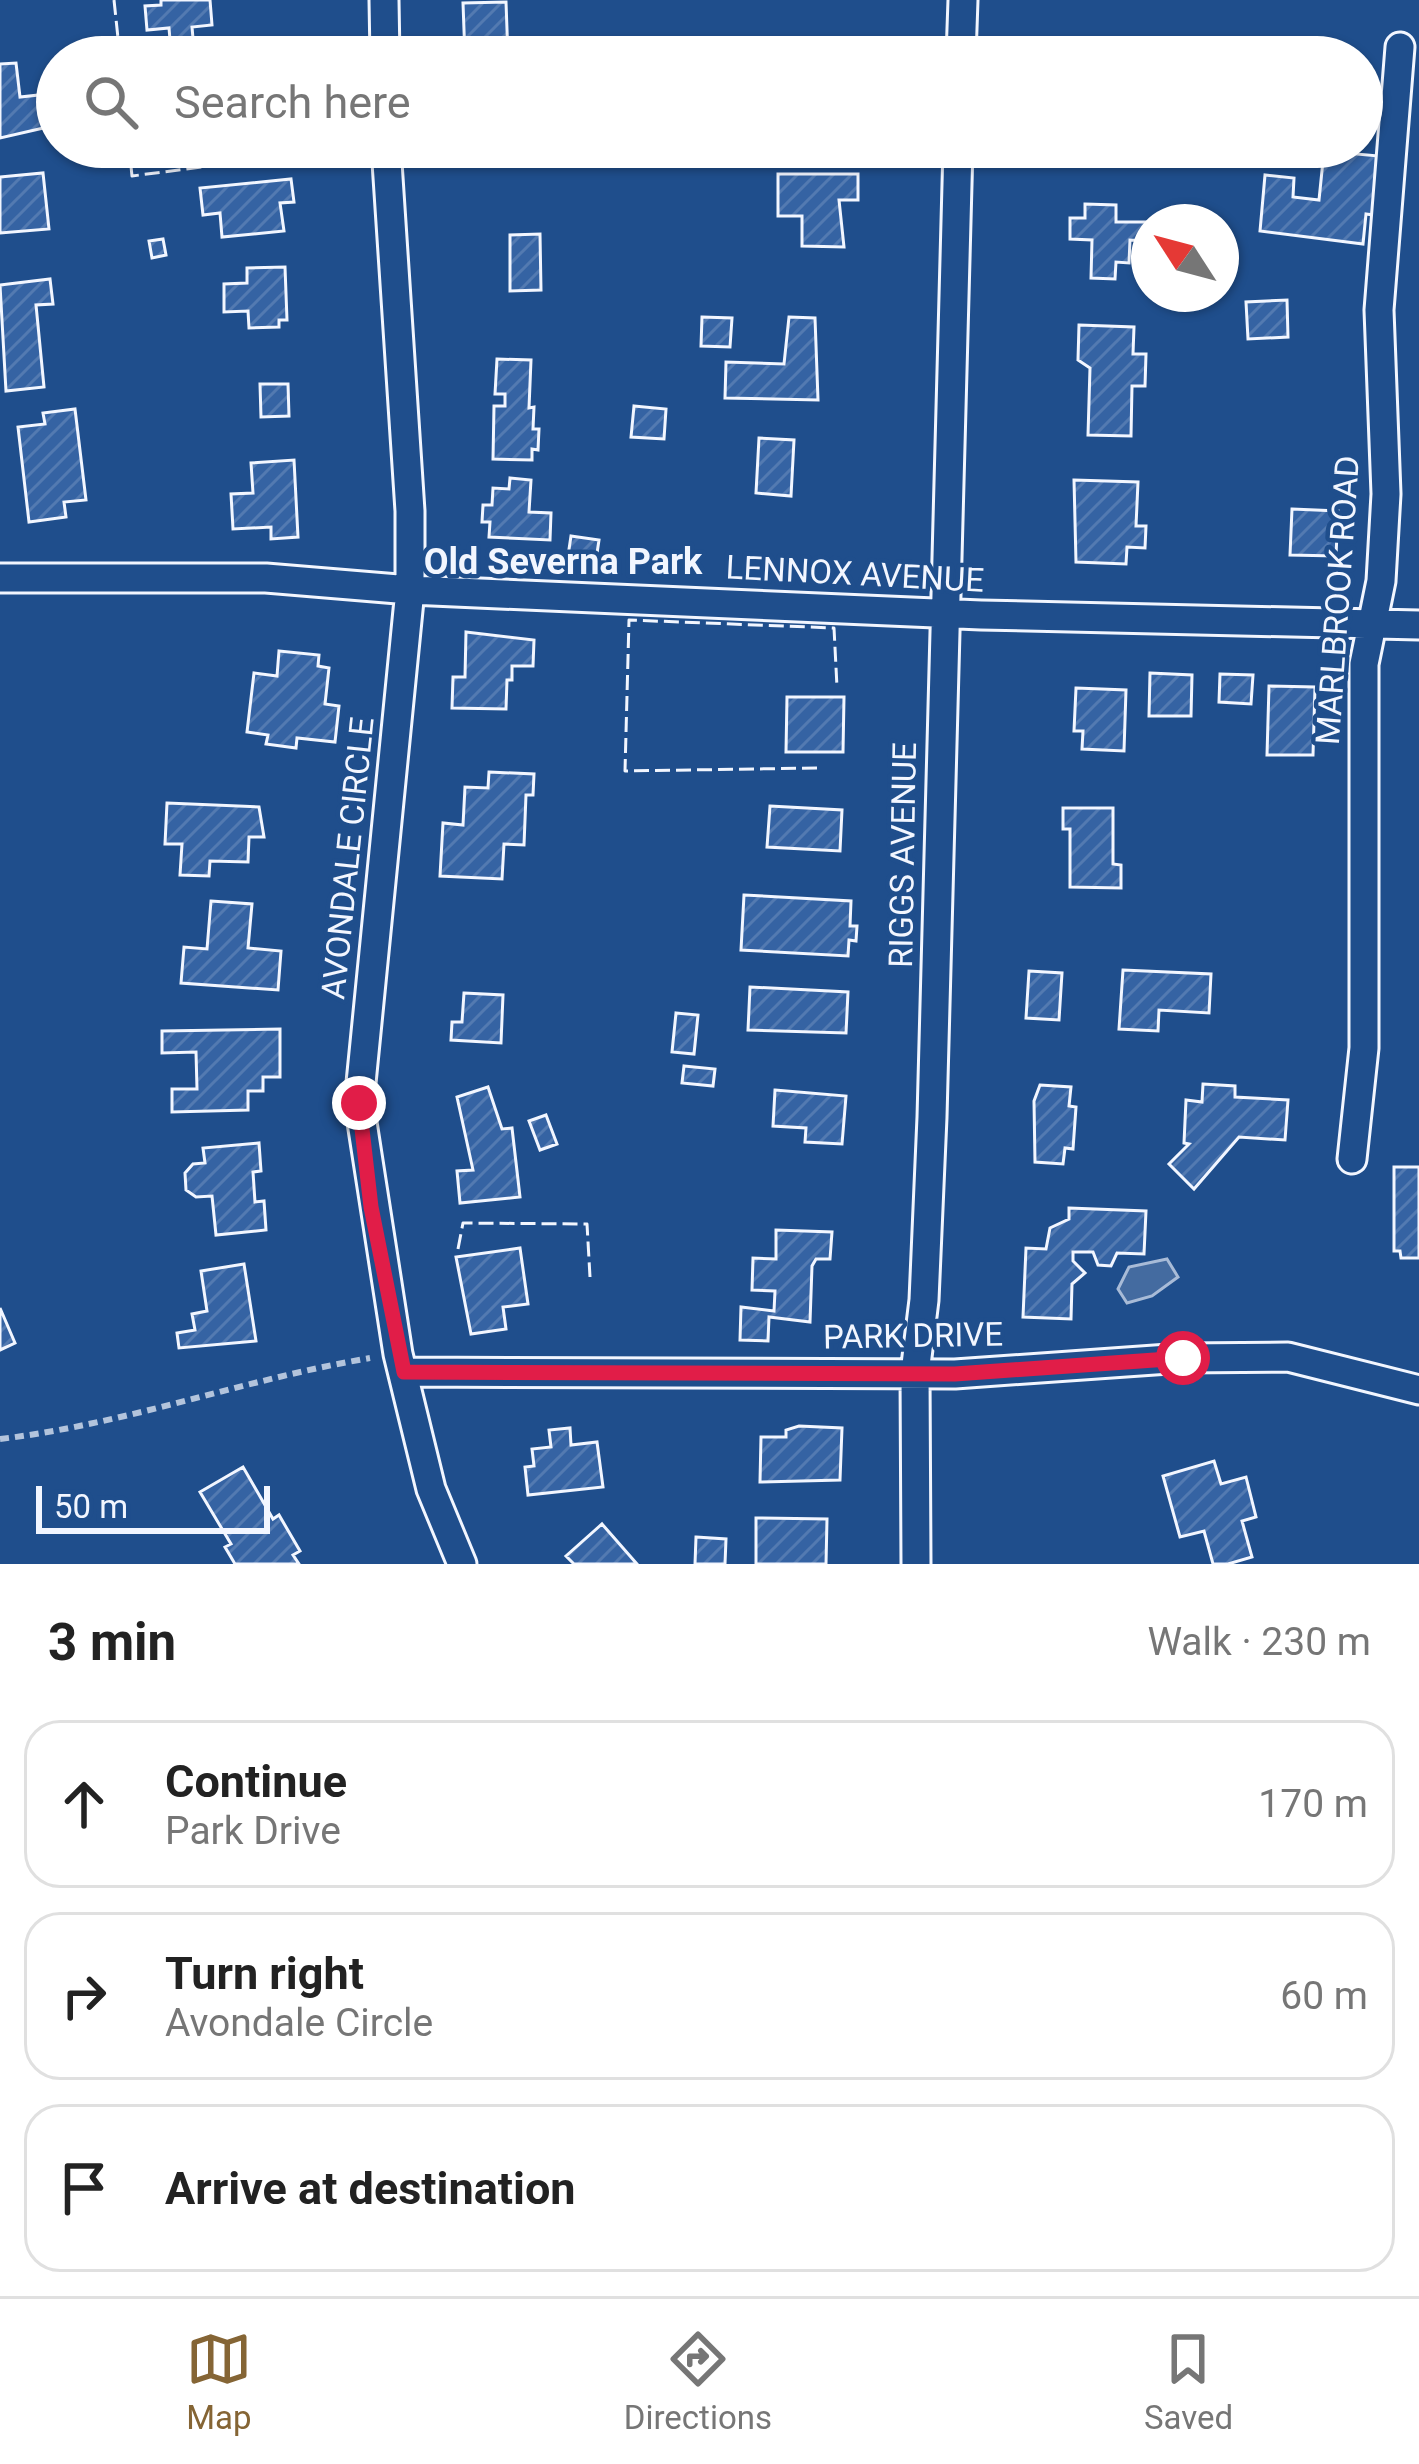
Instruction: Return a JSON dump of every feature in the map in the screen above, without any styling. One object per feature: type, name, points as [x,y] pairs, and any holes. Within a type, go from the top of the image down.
[{"type":"street","points":[[384,0],[385,36]]},
{"type":"street","points":[[962,36],[963,0]]},
{"type":"street","name":"MARLBROOK ROAD","points":[[1352,1159],[1364,1048],[1364,664],[1381,581],[1386,494],[1379,310],[1400,47]]},
{"type":"street","name":"AVONDALE CIRCLE","points":[[387,168],[410,511],[410,590],[359,1103],[401,1363],[430,1489],[461,1564]]},
{"type":"street","name":"RIGGS AVENUE","points":[[916,1564],[915,1373],[931,1149],[957,168]]},
{"type":"street","name":"LENNOX AVENUE","points":[[0,578],[266,578],[410,590],[1419,625]]},
{"type":"street","name":"PARK DRIVE","points":[[401,1363],[915,1373],[1288,1358],[1419,1390]]},
{"type":"path","points":[[0,1438],[81,1429],[285,1372],[401,1363]]},
{"type":"water","points":[[1167,1259],[1178,1277],[1152,1296],[1127,1303],[1118,1289],[1129,1267]]},
{"type":"building","points":[[161,0],[210,0],[212,25],[192,27],[193,36],[170,36],[169,28],[147,30],[145,6],[161,5]]},
{"type":"building","points":[[506,2],[507,36],[464,36],[463,3]]},
{"type":"building","points":[[16,63],[20,97],[36,95],[36,130],[0,138],[0,64]]},
{"type":"building","points":[[1322,168],[1378,168],[1373,215],[1366,214],[1363,244],[1260,231],[1265,175],[1294,178],[1293,197],[1319,200]]},
{"type":"building","points":[[43,173],[49,229],[0,233],[0,177]]},
{"type":"building","points":[[778,174],[858,174],[858,200],[839,200],[844,247],[802,246],[802,216],[778,216]]},
{"type":"building","points":[[291,179],[294,202],[280,203],[284,231],[222,237],[220,213],[203,215],[200,188]]},
{"type":"building","points":[[1085,204],[1116,205],[1116,222],[1131,222],[1129,263],[1116,262],[1115,279],[1091,278],[1092,240],[1070,239],[1070,218],[1085,218]]},
{"type":"building","points":[[540,234],[541,290],[510,291],[510,235]]},
{"type":"building","points":[[163,239],[166,255],[152,258],[149,241]]},
{"type":"building","points":[[285,267],[287,320],[279,320],[279,327],[249,328],[248,311],[224,312],[224,284],[247,283],[247,268]]},
{"type":"building","points":[[50,279],[53,304],[36,305],[44,387],[6,391],[0,285]]},
{"type":"building","points":[[1287,300],[1288,337],[1248,339],[1246,302]]},
{"type":"building","points":[[702,317],[732,318],[730,347],[701,346]]},
{"type":"building","points":[[789,317],[815,318],[818,400],[725,398],[726,362],[784,364]]},
{"type":"building","points":[[1079,325],[1134,327],[1133,354],[1146,354],[1145,386],[1132,386],[1131,436],[1088,435],[1090,368],[1078,360]]},
{"type":"building","points":[[497,359],[531,360],[529,408],[534,407],[533,429],[539,429],[538,450],[532,449],[532,460],[493,459],[494,406],[505,406],[505,394],[495,394]]},
{"type":"building","points":[[260,384],[288,384],[289,416],[261,417]]},
{"type":"building","points":[[634,406],[666,409],[664,439],[631,437]]},
{"type":"building","points":[[75,409],[86,500],[64,502],[66,517],[29,522],[18,427],[45,424],[43,413]]},
{"type":"building","points":[[759,438],[794,440],[791,496],[756,493]]},
{"type":"building","points":[[294,460],[298,537],[271,539],[271,527],[233,529],[231,494],[253,493],[251,463]]},
{"type":"building","points":[[510,478],[531,480],[529,512],[551,513],[550,540],[489,537],[490,522],[482,522],[483,505],[492,505],[493,488],[509,489]]},
{"type":"building","points":[[1074,480],[1138,482],[1136,526],[1146,526],[1145,548],[1127,547],[1126,564],[1076,562]]},
{"type":"building","points":[[1292,509],[1338,511],[1336,556],[1290,555]]},
{"type":"building","points":[[571,536],[599,540],[596,560],[568,556]]},
{"type":"building","points":[[466,632],[534,640],[533,666],[512,666],[506,709],[452,708],[453,677],[465,677]]},
{"type":"building","points":[[279,651],[319,655],[318,666],[329,668],[325,704],[339,706],[335,742],[297,738],[296,748],[266,744],[268,735],[247,732],[254,673],[277,676]]},
{"type":"building","points":[[1150,673],[1192,675],[1191,716],[1149,716]]},
{"type":"building","points":[[1220,674],[1253,675],[1251,704],[1219,702]]},
{"type":"building","points":[[1269,686],[1315,687],[1313,755],[1267,755]]},
{"type":"building","points":[[1076,688],[1126,690],[1124,751],[1082,749],[1083,731],[1074,731]]},
{"type":"building","points":[[787,697],[844,697],[843,752],[786,752]]},
{"type":"building","points":[[489,772],[534,774],[533,795],[526,795],[524,845],[504,844],[502,879],[440,876],[443,823],[463,825],[465,787],[488,788]]},
{"type":"building","points":[[167,803],[259,807],[264,837],[249,837],[248,862],[210,861],[209,876],[180,875],[182,844],[165,844]]},
{"type":"building","points":[[770,806],[842,810],[840,851],[767,847]]},
{"type":"building","points":[[1063,808],[1113,808],[1113,864],[1121,865],[1121,888],[1070,887],[1070,829],[1063,829]]},
{"type":"building","points":[[744,895],[851,901],[850,926],[857,926],[856,941],[849,940],[848,956],[741,950]]},
{"type":"building","points":[[211,901],[252,904],[248,948],[281,951],[278,990],[181,983],[184,947],[207,949]]},
{"type":"building","points":[[1123,970],[1211,974],[1209,1013],[1159,1010],[1158,1031],[1119,1029]]},
{"type":"building","points":[[1029,971],[1062,973],[1059,1020],[1026,1018]]},
{"type":"building","points":[[750,987],[848,992],[846,1033],[748,1030]]},
{"type":"building","points":[[464,993],[503,995],[501,1043],[451,1040],[452,1022],[462,1022]]},
{"type":"building","points":[[676,1013],[698,1015],[694,1054],[672,1052]]},
{"type":"building","points":[[280,1029],[280,1077],[263,1077],[263,1091],[248,1091],[248,1110],[172,1112],[172,1089],[197,1089],[196,1052],[162,1053],[162,1031]]},
{"type":"building","points":[[684,1066],[715,1069],[713,1086],[682,1083]]},
{"type":"building","points":[[1203,1084],[1235,1086],[1235,1097],[1288,1100],[1285,1140],[1239,1137],[1194,1189],[1169,1164],[1189,1144],[1184,1143],[1186,1100],[1202,1102]]},
{"type":"building","points":[[1040,1085],[1071,1087],[1069,1106],[1076,1107],[1073,1149],[1065,1148],[1063,1164],[1035,1162],[1034,1101]]},
{"type":"building","points":[[488,1087],[502,1129],[512,1128],[520,1197],[460,1203],[457,1171],[473,1170],[457,1097]]},
{"type":"building","points":[[775,1090],[846,1096],[842,1144],[805,1142],[806,1128],[773,1126]]},
{"type":"building","points":[[546,1115],[557,1144],[540,1150],[529,1121]]},
{"type":"building","points":[[259,1143],[261,1171],[253,1172],[255,1202],[264,1201],[266,1230],[216,1235],[212,1196],[196,1197],[186,1190],[185,1173],[193,1164],[205,1163],[203,1148]]},
{"type":"building","points":[[1394,1167],[1419,1167],[1419,1258],[1401,1258],[1400,1251],[1394,1251]]},
{"type":"building","points":[[1069,1208],[1146,1211],[1144,1254],[1117,1253],[1111,1266],[1098,1265],[1093,1252],[1073,1252],[1073,1261],[1085,1273],[1072,1284],[1071,1319],[1023,1317],[1026,1248],[1046,1249],[1050,1228],[1069,1219]]},
{"type":"building","points":[[776,1230],[832,1232],[830,1259],[816,1259],[812,1266],[810,1322],[769,1317],[768,1341],[740,1340],[741,1307],[774,1311],[775,1291],[752,1290],[753,1258],[776,1259]]},
{"type":"building","points":[[520,1248],[528,1304],[503,1307],[506,1329],[471,1334],[456,1257]]},
{"type":"building","points":[[244,1264],[256,1341],[179,1348],[177,1333],[195,1330],[192,1314],[207,1311],[201,1271]]},
{"type":"building","points":[[0,1308],[15,1343],[0,1350]]},
{"type":"building","points":[[570,1428],[571,1445],[597,1442],[603,1487],[528,1495],[525,1467],[534,1466],[532,1449],[551,1447],[549,1430]]},
{"type":"building","points":[[842,1428],[840,1480],[760,1482],[761,1437],[786,1437],[786,1430]]},
{"type":"building","points":[[1214,1461],[1221,1484],[1246,1477],[1256,1517],[1242,1521],[1252,1557],[1228,1564],[1213,1564],[1204,1531],[1180,1537],[1163,1476]]},
{"type":"building","points":[[243,1467],[273,1519],[279,1515],[300,1551],[293,1555],[299,1564],[235,1564],[225,1547],[231,1544],[200,1492]]},
{"type":"building","points":[[756,1518],[827,1519],[826,1564],[756,1564]]},
{"type":"building","points":[[602,1524],[637,1564],[574,1564],[566,1556]]},
{"type":"building","points":[[696,1537],[726,1539],[725,1564],[695,1564]]},
{"type":"fence","points":[[114,0],[118,36]]},
{"type":"fence","points":[[131,168],[132,176],[194,168]]},
{"type":"fence","points":[[817,768],[625,771],[629,620],[834,628],[837,687]]},
{"type":"fence","points":[[458,1249],[463,1223],[587,1224],[590,1277]]},
{"type":"district","name":"Old Severna Park","points":[[563,561]]},
{"type":"route","points":[[359,1103],[371,1207],[404,1372],[955,1374],[1183,1358]]}]
